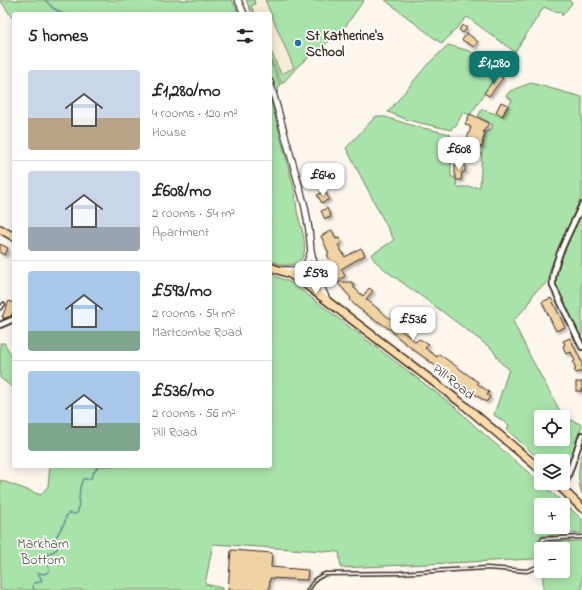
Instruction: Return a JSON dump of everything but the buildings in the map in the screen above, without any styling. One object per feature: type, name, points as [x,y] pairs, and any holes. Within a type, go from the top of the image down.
[{"type":"main road","points":[[0,229],[12,236]]},
{"type":"main road","points":[[272,267],[281,270],[308,286],[328,302]]},
{"type":"main road","name":"Pill Road","points":[[328,302],[463,404],[534,464]]},
{"type":"main road","points":[[564,490],[582,508]]},
{"type":"street","points":[[238,0],[243,12]]},
{"type":"street","name":"Pill Road","points":[[272,89],[305,207],[315,270],[328,302]]},
{"type":"street","points":[[582,205],[560,253],[552,280],[553,286],[582,347]]},
{"type":"street","name":"Pill Road","points":[[308,286],[306,265],[311,251]]},
{"type":"street","points":[[281,270],[294,270],[306,265],[315,270]]},
{"type":"street","points":[[308,286],[318,280]]},
{"type":"street","points":[[0,325],[12,320]]},
{"type":"street","points":[[570,472],[582,435]]},
{"type":"lane","points":[[0,308],[4,304]]},
{"type":"lane","points":[[542,542],[543,539],[582,537]]},
{"type":"lane","points":[[309,590],[316,579],[325,574],[399,573],[487,568],[527,571],[534,568]]},
{"type":"shaded area","name":"St Katherine's School","points":[[246,0],[350,0],[342,31],[299,65],[282,84],[272,61],[272,12],[251,12]]},
{"type":"green space","points":[[0,0],[232,0],[238,12],[12,12],[12,17]]},
{"type":"green space","points":[[246,0],[254,0],[255,4],[251,6],[254,12],[251,12]]},
{"type":"green space","name":"St Katherine's School","points":[[265,0],[364,0],[342,31],[299,65],[282,84],[272,62],[272,54],[281,74],[294,68],[272,16],[272,12],[270,12]]},
{"type":"green space","points":[[385,0],[569,0],[572,3],[562,16],[561,12],[553,11],[544,7],[515,52],[467,17],[442,44]]},
{"type":"green space","points":[[448,45],[470,51],[500,71],[470,115],[463,112],[456,126],[453,126],[451,130],[408,120],[388,112],[427,65]]},
{"type":"green space","points":[[272,65],[280,84],[277,93],[272,80]]},
{"type":"green space","points":[[531,83],[582,97],[582,195],[550,269],[549,281],[534,293],[528,305],[513,321],[531,358],[560,410],[534,410],[534,446],[570,446],[570,419],[582,425],[570,461],[570,454],[534,454],[507,430],[509,425],[494,415],[509,369],[501,363],[492,349],[375,261],[371,255],[394,240],[346,148],[376,116],[450,134],[450,137],[460,139],[457,161],[451,162],[451,177],[456,177],[457,187],[480,187],[482,148],[487,130],[490,132],[493,125],[478,116],[482,109],[502,117],[512,100],[506,96],[510,91]]},
{"type":"green space","points":[[272,105],[295,192],[297,211],[304,243],[302,258],[297,263],[284,265],[272,262]]},
{"type":"green space","points":[[582,212],[582,340],[555,284],[554,275]]},
{"type":"green space","name":"Markham Bottom","points":[[272,275],[292,283],[455,407],[534,477],[534,490],[549,490],[558,498],[534,498],[534,534],[569,534],[543,536],[539,538],[539,542],[534,542],[534,559],[341,568],[339,552],[213,544],[205,584],[222,588],[222,590],[0,590],[0,480],[41,495],[48,486],[50,468],[272,468]]},
{"type":"green space","points":[[0,343],[4,343],[12,357],[12,387],[0,378]]},
{"type":"green space","points":[[582,454],[582,494],[579,484],[579,474]]},
{"type":"green space","points":[[570,509],[582,519],[582,533],[570,534]]},
{"type":"green space","points":[[582,541],[582,590],[543,590],[543,578],[570,578],[570,542],[549,542]]},
{"type":"waterway","points":[[45,0],[60,12]]},
{"type":"waterway","points":[[34,590],[34,583],[41,582],[42,580],[38,573],[45,574],[49,571],[47,554],[57,549],[56,537],[65,522],[66,516],[69,513],[75,514],[78,512],[80,487],[83,479],[90,479],[97,468]]},
{"type":"place","name":"St Katherine's School","points":[[298,43]]}]
